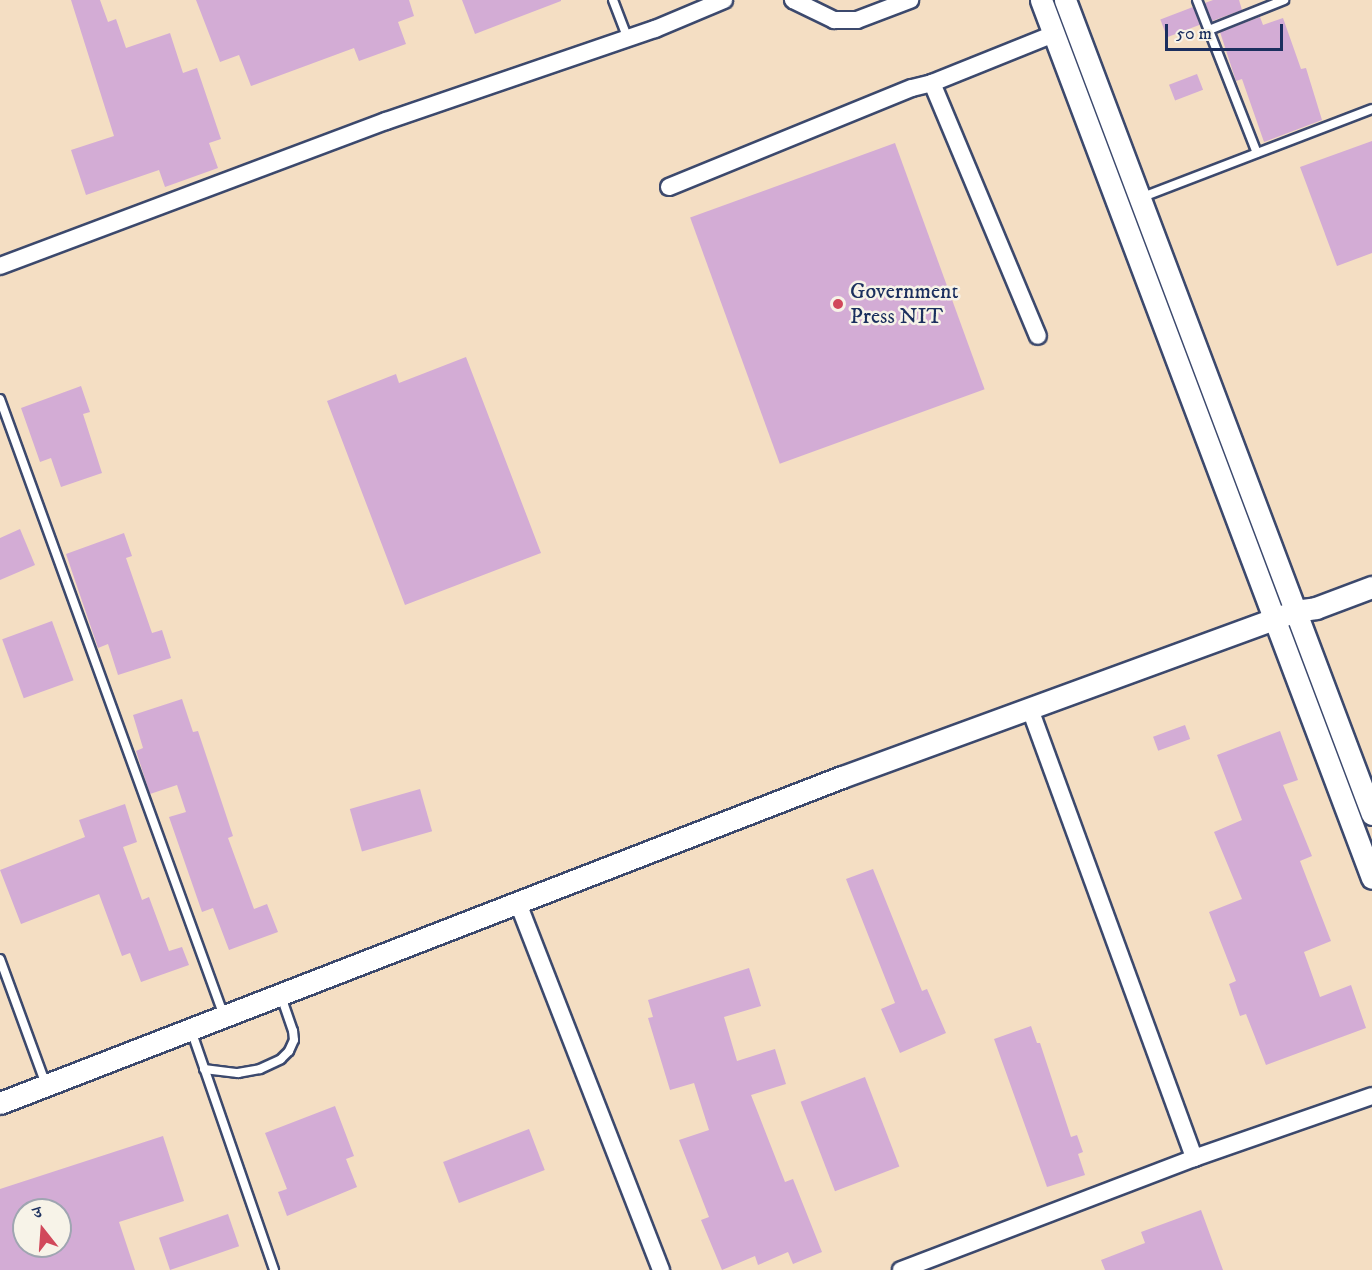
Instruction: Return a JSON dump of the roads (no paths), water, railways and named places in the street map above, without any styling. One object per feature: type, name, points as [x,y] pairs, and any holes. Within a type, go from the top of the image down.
[{"type":"street","points":[[0,266],[386,121],[655,29],[724,0]]},
{"type":"street","points":[[793,0],[834,20],[857,20],[910,0]]},
{"type":"street","points":[[1041,0],[1372,878]]},
{"type":"street","points":[[1065,0],[1372,814]]},
{"type":"street","points":[[669,187],[912,88],[932,83],[1054,34]]},
{"type":"street","points":[[932,83],[1038,336]]},
{"type":"street","points":[[0,1103],[843,777],[1295,611],[1316,608],[1372,587]]},
{"type":"street","points":[[1030,709],[1194,1158]]},
{"type":"street","points":[[518,903],[662,1270]]},
{"type":"street","points":[[901,1270],[1194,1158],[1372,1096]]},
{"type":"lane","points":[[613,0],[627,37]]},
{"type":"lane","points":[[1197,0],[1257,153]]},
{"type":"lane","points":[[1209,30],[1284,0]]},
{"type":"lane","points":[[1140,198],[1372,109]]},
{"type":"lane","points":[[0,399],[224,1016]]},
{"type":"lane","points":[[0,960],[46,1085]]},
{"type":"lane","points":[[204,1069],[238,1073],[260,1069],[281,1059],[289,1051],[294,1040],[280,994]]},
{"type":"lane","points":[[191,1029],[274,1270]]},
{"type":"place","name":"Government Press NIT","points":[[838,304]]}]
